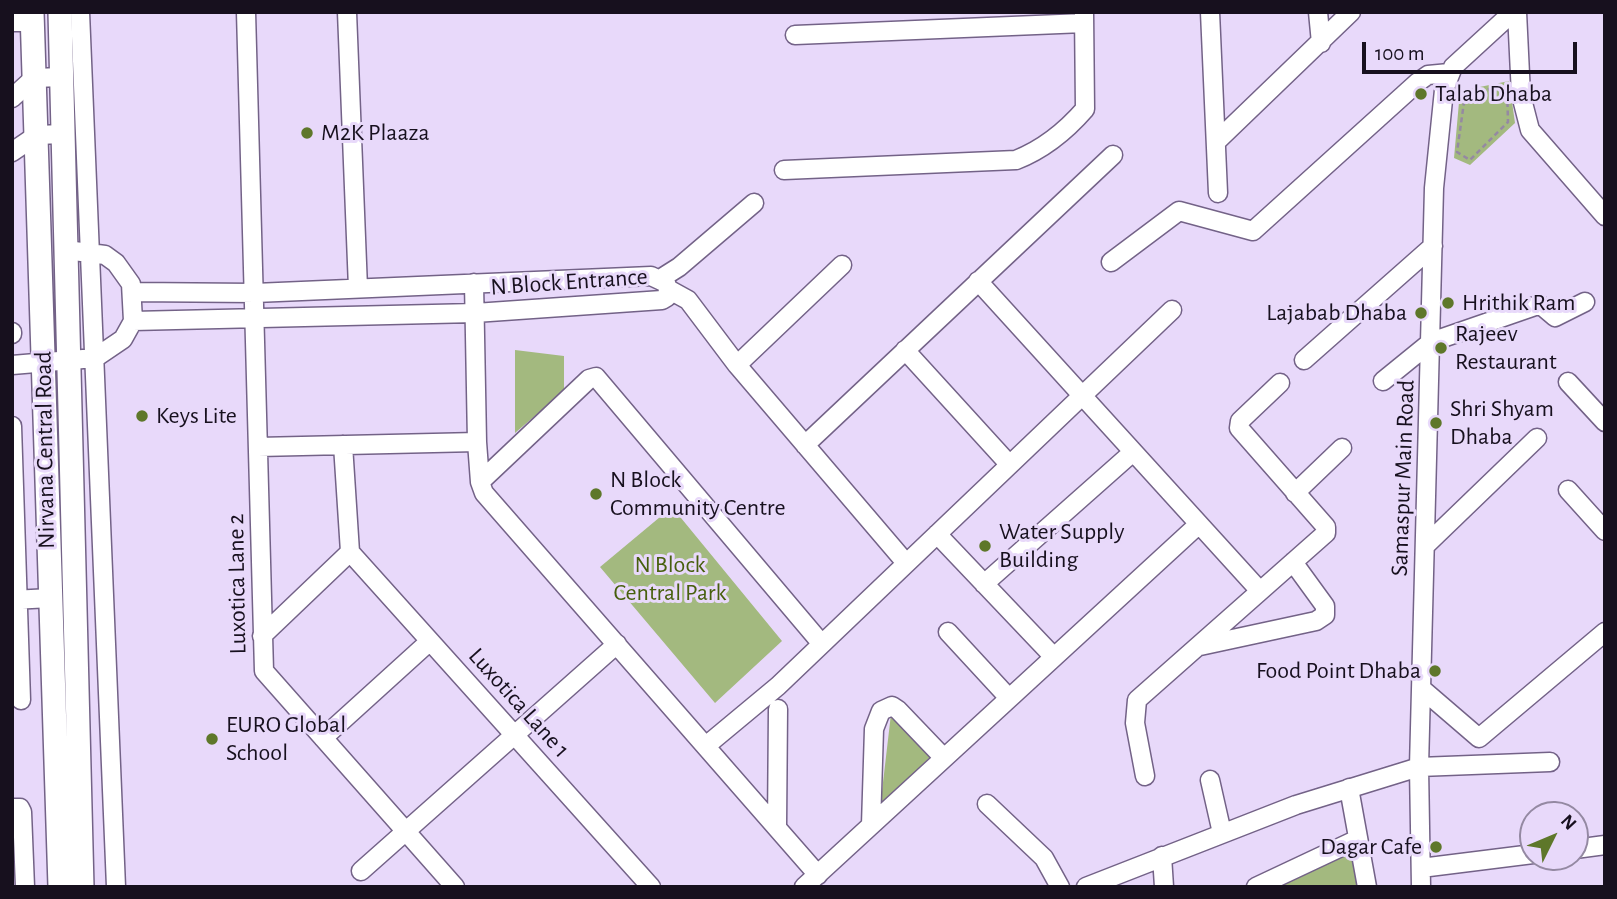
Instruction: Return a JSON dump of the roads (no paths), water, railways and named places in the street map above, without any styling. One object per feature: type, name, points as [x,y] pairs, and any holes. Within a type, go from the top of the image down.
[{"type":"main road","name":"Nirvana Central Road","points":[[60,12],[82,887]]},
{"type":"main road","name":"Nirvana Central Road","points":[[25,19],[34,78],[37,135],[60,887]]},
{"type":"street","points":[[80,12],[116,887]]},
{"type":"street","name":"Luxotica Lane 2","points":[[246,12],[264,671],[455,887]]},
{"type":"street","points":[[347,12],[358,288]]},
{"type":"street","points":[[1210,12],[1218,193]]},
{"type":"street","points":[[1318,12],[1321,43]]},
{"type":"street","points":[[1217,141],[1351,12]]},
{"type":"street","points":[[1111,262],[1179,211],[1253,231],[1418,82],[1428,75],[1449,73],[1515,12]]},
{"type":"street","points":[[1515,12],[1521,95],[1530,130],[1605,216]]},
{"type":"street","points":[[784,170],[1016,160],[1052,142],[1085,109],[1084,18],[954,20],[795,35]]},
{"type":"street","name":"Samaspur Main Road","points":[[1421,887],[1419,767],[1434,188],[1444,90],[1449,73]]},
{"type":"street","points":[[12,98],[34,78],[62,77]]},
{"type":"street","points":[[12,152],[37,135],[63,134]]},
{"type":"street","points":[[805,445],[1112,155]]},
{"type":"street","points":[[754,203],[679,267],[664,284],[688,300],[737,365],[906,563]]},
{"type":"street","points":[[1304,360],[1433,246]]},
{"type":"street","points":[[12,365],[95,358],[124,339],[133,321],[132,292],[116,263],[105,255],[91,251],[66,250]]},
{"type":"street","points":[[737,365],[842,265]]},
{"type":"street","name":"N Block Entrance","points":[[132,292],[255,293],[651,276],[664,284],[667,297],[662,300],[475,313],[133,321]]},
{"type":"street","points":[[978,281],[1260,591]]},
{"type":"street","points":[[474,283],[480,482],[491,503],[777,827],[811,881],[1199,524]]},
{"type":"street","points":[[1383,381],[1431,342],[1535,306],[1542,306],[1555,317],[1585,302]]},
{"type":"street","points":[[707,746],[778,686],[1008,463],[1172,310]]},
{"type":"street","points":[[905,350],[1008,463]]},
{"type":"street","points":[[480,482],[589,379],[596,377],[821,643]]},
{"type":"street","points":[[1568,382],[1605,422]]},
{"type":"street","points":[[1145,776],[1135,723],[1137,700],[1322,538],[1326,527],[1239,428],[1240,421],[1280,383]]},
{"type":"street","points":[[12,426],[16,638],[21,700]]},
{"type":"street","points":[[1426,545],[1537,438]]},
{"type":"street","points":[[258,447],[477,442]]},
{"type":"street","points":[[262,636],[350,552],[343,445]]},
{"type":"street","points":[[1295,493],[1342,448]]},
{"type":"street","points":[[984,584],[1133,452]]},
{"type":"street","points":[[1568,490],[1605,531]]},
{"type":"street","points":[[15,529],[49,531]]},
{"type":"street","points":[[937,534],[1053,656]]},
{"type":"street","name":"Luxotica Lane 1","points":[[350,552],[651,887]]},
{"type":"street","points":[[1197,647],[1316,621],[1325,615],[1325,606],[1293,562]]},
{"type":"street","points":[[15,600],[51,598]]},
{"type":"street","points":[[948,632],[1008,697]]},
{"type":"street","points":[[1422,690],[1479,738],[1605,632]]},
{"type":"street","points":[[16,638],[76,638]]},
{"type":"street","points":[[323,738],[430,641]]},
{"type":"street","points":[[361,872],[405,830],[617,644]]},
{"type":"street","points":[[871,825],[874,729],[881,711],[892,706],[898,710],[943,757]]},
{"type":"street","points":[[777,827],[778,709]]},
{"type":"street","points":[[1086,887],[1296,804],[1419,767],[1550,762]]},
{"type":"street","points":[[1210,780],[1222,833]]},
{"type":"street","points":[[1349,788],[1367,887]]},
{"type":"street","points":[[987,804],[1044,859],[1060,887]]},
{"type":"street","points":[[12,808],[20,808],[22,812],[25,887]]},
{"type":"street","points":[[1256,887],[1358,839]]},
{"type":"street","points":[[1162,856],[1164,887]]},
{"type":"street","points":[[1421,868],[1519,856]]},
{"type":"place","name":"Talab Dhaba","points":[[1421,94]]},
{"type":"place","name":"M2K Plaaza","points":[[307,133]]},
{"type":"place","name":"Hrithik Ram","points":[[1448,303]]},
{"type":"place","name":"Lajabab Dhaba","points":[[1421,313]]},
{"type":"place","name":"Rajeev Restaurant","points":[[1441,348]]},
{"type":"place","name":"Keys Lite","points":[[142,416]]},
{"type":"place","name":"Shri Shyam Dhaba","points":[[1436,423]]},
{"type":"place","name":"N Block Community Centre","points":[[596,494]]},
{"type":"place","name":"Water Supply Building","points":[[985,546]]},
{"type":"place","name":"Food Point Dhaba","points":[[1435,671]]},
{"type":"place","name":"EURO Global School","points":[[212,739]]},
{"type":"place","name":"Dagar Cafe","points":[[1436,847]]},
{"type":"park label","name":"N Block Central Park","points":[[670,579]]}]
